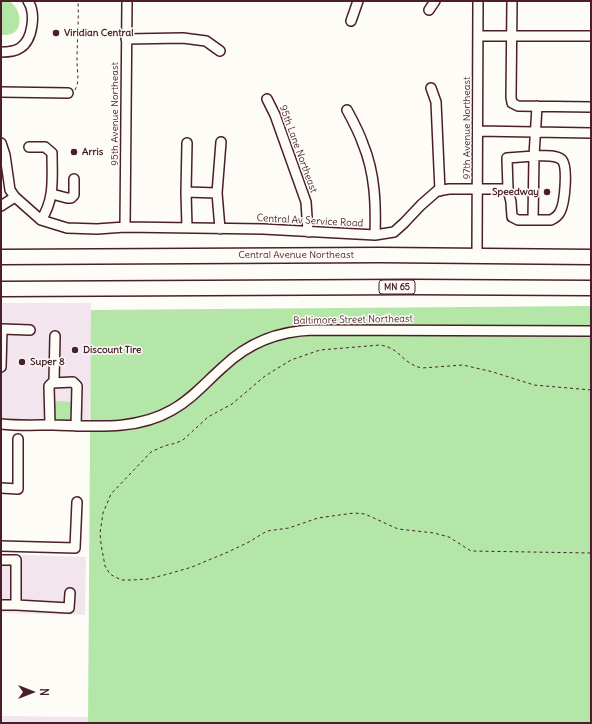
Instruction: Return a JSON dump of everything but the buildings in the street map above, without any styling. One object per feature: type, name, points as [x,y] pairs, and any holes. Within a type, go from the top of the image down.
[{"type":"highway","name":"Central Avenue Northeast","points":[[1,257],[380,255],[591,257]]},
{"type":"highway","name":"MN 65","points":[[1,289],[402,287],[591,288]]},
{"type":"street","points":[[1,52],[20,48],[30,36],[32,20],[30,4],[28,1]]},
{"type":"street","name":"95th Avenue Northeast","points":[[125,227],[127,1]]},
{"type":"street","points":[[351,21],[358,1]]},
{"type":"street","points":[[430,10],[435,1]]},
{"type":"street","name":"97th Avenue Northeast","points":[[477,256],[478,1]]},
{"type":"street","points":[[512,1],[512,103],[518,106],[591,107]]},
{"type":"street","points":[[478,36],[591,36]]},
{"type":"street","points":[[126,39],[183,38],[206,41],[220,51]]},
{"type":"street","points":[[431,88],[436,102],[440,191]]},
{"type":"street","points":[[1,92],[68,93]]},
{"type":"street","name":"95th Lane Northeast","points":[[267,99],[275,115],[306,202],[308,232]]},
{"type":"street","points":[[533,220],[534,156],[537,106]]},
{"type":"street","points":[[347,110],[363,143],[372,172],[376,210],[375,235]]},
{"type":"street","points":[[478,131],[591,133]]},
{"type":"street","points":[[220,229],[217,193],[221,142]]},
{"type":"street","points":[[1,143],[5,155],[10,190],[15,197],[41,220],[47,211],[52,194],[52,153],[44,147],[29,147]]},
{"type":"street","points":[[187,143],[187,228]]},
{"type":"street","points":[[534,156],[556,156],[561,159],[564,165],[564,201],[556,218],[551,220],[518,220],[512,217],[508,189],[507,158],[534,156]]},
{"type":"street","points":[[52,194],[72,198],[74,195],[74,179]]},
{"type":"street","name":"Central Av Service Road","points":[[41,220],[67,228],[187,228],[375,235],[394,232],[437,191],[449,189],[508,189]]},
{"type":"street","points":[[186,192],[217,193]]},
{"type":"street","points":[[1,206],[15,197]]},
{"type":"street","points":[[1,367],[2,329],[30,330]]},
{"type":"street","name":"Baltimore Street Northeast","points":[[1,424],[76,426],[141,423],[161,416],[190,398],[228,362],[248,346],[268,337],[291,331],[591,331]]},
{"type":"street","points":[[54,382],[55,336]]},
{"type":"street","points":[[50,425],[49,386],[54,382],[73,382],[77,386],[76,426]]},
{"type":"street","points":[[1,488],[18,489],[18,439]]},
{"type":"street","points":[[1,546],[75,548],[77,502]]},
{"type":"street","points":[[1,560],[16,560],[16,605]]},
{"type":"street","points":[[1,605],[69,608],[70,593]]},
{"type":"path","points":[[68,93],[73,92],[78,84],[78,1]]},
{"type":"path","points":[[591,390],[534,385],[493,372],[463,365],[426,368],[416,367],[408,363],[396,350],[387,346],[380,345],[320,350],[291,360],[265,376],[232,404],[208,417],[183,440],[151,452],[112,494],[103,513],[100,533],[105,566],[110,574],[122,580],[148,579],[168,574],[192,567],[228,552],[267,531],[289,528],[318,518],[354,513],[365,514],[398,529],[434,533],[449,537],[471,551],[591,553]]},
{"type":"shaded area","points":[[1,303],[91,303],[92,324],[89,422],[10,421],[1,419]]},
{"type":"shaded area","points":[[1,554],[86,557],[85,615],[1,613]]},
{"type":"shaded area","points":[[1,716],[88,717],[88,723],[1,723]]},
{"type":"green space","points":[[1,1],[7,1],[14,5],[20,19],[18,28],[15,32],[7,35],[1,35]]},
{"type":"green space","points":[[591,306],[591,723],[88,723],[91,310]]},
{"type":"green space","points":[[55,401],[73,403],[73,417],[69,421],[60,420],[55,417],[53,411]]},
{"type":"place","name":"Viridian Central","points":[[56,33]]},
{"type":"place","name":"Arris","points":[[74,152]]},
{"type":"place","name":"Speedway","points":[[547,192]]},
{"type":"place","name":"Discount Tire","points":[[75,350]]},
{"type":"place","name":"Super 8","points":[[22,362]]}]
